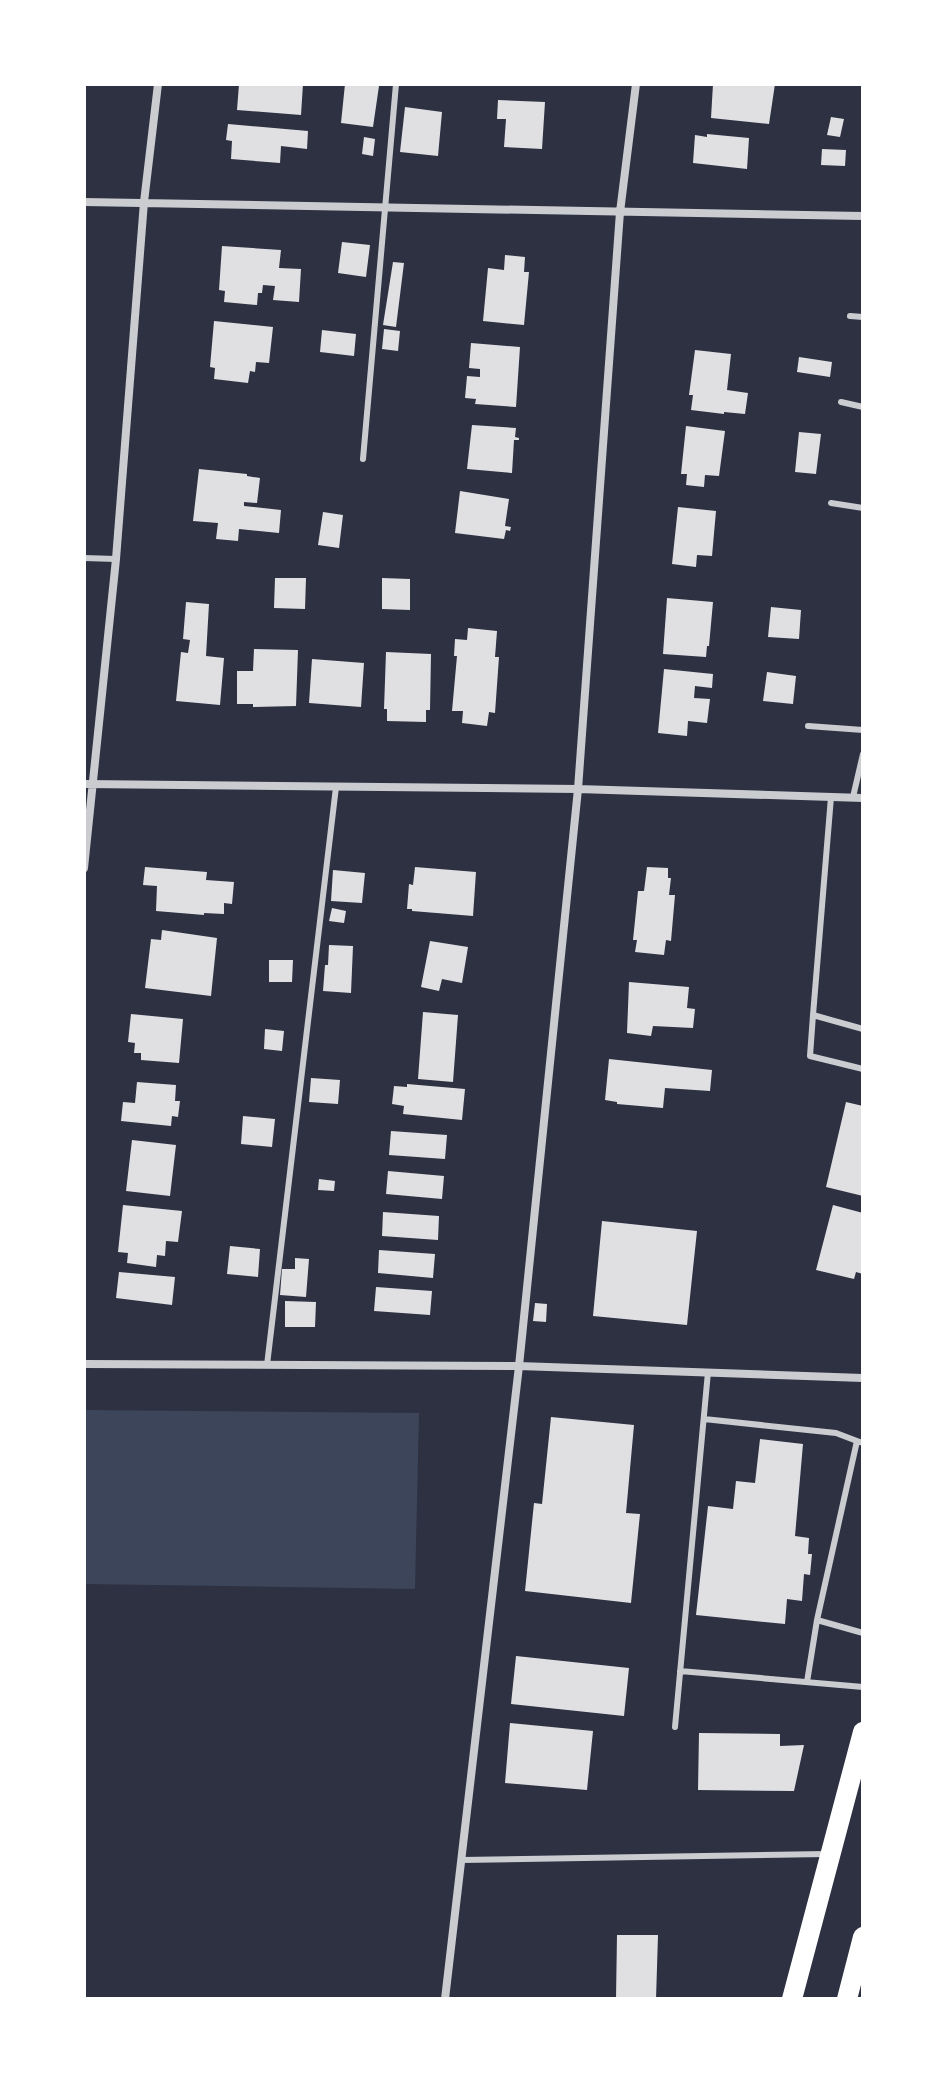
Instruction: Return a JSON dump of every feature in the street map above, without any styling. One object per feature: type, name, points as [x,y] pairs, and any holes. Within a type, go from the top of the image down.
[{"type":"main road","points":[[792,1999],[830,1854],[856,1789],[863,1732]]},
{"type":"main road","points":[[847,1999],[858,1974],[863,1937]]},
{"type":"street","points":[[84,868],[88,784],[116,559],[144,202],[158,84]]},
{"type":"street","points":[[445,1999],[519,1366],[578,789],[620,212],[636,84]]},
{"type":"street","points":[[84,202],[863,216]]},
{"type":"street","points":[[88,784],[578,789],[858,798]]},
{"type":"street","points":[[84,1364],[519,1366],[863,1378]]},
{"type":"lane","points":[[363,459],[396,84]]},
{"type":"lane","points":[[850,316],[863,317]]},
{"type":"lane","points":[[841,402],[863,407]]},
{"type":"lane","points":[[831,503],[863,508]]},
{"type":"lane","points":[[84,558],[116,559]]},
{"type":"lane","points":[[808,726],[863,730]]},
{"type":"lane","points":[[858,798],[863,754]]},
{"type":"lane","points":[[267,1365],[336,787]]},
{"type":"lane","points":[[831,797],[810,1056],[863,1069]]},
{"type":"lane","points":[[813,1015],[863,1029]]},
{"type":"lane","points":[[675,1727],[708,1372]]},
{"type":"lane","points":[[704,1419],[836,1433],[860,1442],[817,1620],[807,1682]]},
{"type":"lane","points":[[817,1620],[863,1633]]},
{"type":"lane","points":[[680,1671],[863,1687]]},
{"type":"lane","points":[[461,1860],[830,1854]]},
{"type":"shaded area","points":[[84,1410],[419,1413],[415,1589],[84,1584]]},
{"type":"building","points":[[239,84],[303,84],[301,115],[237,110]]},
{"type":"building","points":[[345,84],[379,86],[373,127],[341,123]]},
{"type":"building","points":[[713,84],[775,84],[769,124],[711,118]]},
{"type":"building","points":[[498,100],[545,102],[542,149],[504,147],[506,119],[497,119]]},
{"type":"building","points":[[405,107],[442,112],[438,156],[400,152]]},
{"type":"building","points":[[831,117],[844,119],[840,137],[827,135]]},
{"type":"building","points":[[228,124],[308,131],[307,149],[281,146],[280,163],[231,159],[232,141],[226,140]]},
{"type":"building","points":[[707,134],[749,138],[747,169],[693,163],[695,135],[707,137]]},
{"type":"building","points":[[364,137],[375,139],[373,156],[362,154]]},
{"type":"building","points":[[822,149],[846,150],[845,166],[821,165]]},
{"type":"building","points":[[342,242],[370,245],[366,277],[338,273]]},
{"type":"building","points":[[222,246],[281,250],[279,268],[301,269],[299,302],[273,300],[275,286],[263,285],[262,293],[258,293],[257,305],[224,302],[225,291],[219,290]]},
{"type":"building","points":[[505,255],[525,257],[524,272],[529,272],[524,325],[483,321],[488,268],[504,270]]},
{"type":"building","points":[[393,262],[404,263],[396,327],[383,325]]},
{"type":"building","points":[[214,321],[273,327],[269,363],[256,362],[255,372],[250,371],[248,383],[214,379],[215,368],[210,367]]},
{"type":"building","points":[[384,329],[400,331],[398,351],[382,349]]},
{"type":"building","points":[[322,330],[356,334],[354,356],[320,352]]},
{"type":"building","points":[[471,343],[520,347],[516,407],[475,404],[476,399],[465,398],[467,376],[480,377],[480,369],[469,368]]},
{"type":"building","points":[[695,350],[731,354],[727,390],[748,393],[745,414],[691,410],[693,395],[689,395]]},
{"type":"building","points":[[799,357],[832,362],[830,377],[797,372]]},
{"type":"building","points":[[472,425],[516,428],[515,437],[519,440],[514,440],[512,473],[467,469]]},
{"type":"building","points":[[686,426],[725,431],[719,476],[705,475],[704,487],[686,485],[687,474],[681,474]]},
{"type":"building","points":[[799,432],[821,434],[816,474],[795,472]]},
{"type":"building","points":[[199,469],[260,478],[257,503],[244,502],[244,506],[281,510],[279,533],[239,529],[238,541],[216,539],[218,523],[193,521]]},
{"type":"building","points":[[460,491],[509,499],[505,526],[511,527],[510,531],[506,530],[504,539],[455,533]]},
{"type":"building","points":[[678,507],[716,511],[712,556],[697,555],[696,567],[672,564]]},
{"type":"building","points":[[323,512],[343,515],[339,548],[318,545]]},
{"type":"building","points":[[275,578],[306,578],[305,609],[274,608]]},
{"type":"building","points":[[382,578],[410,579],[410,610],[382,609]]},
{"type":"building","points":[[667,598],[713,602],[706,657],[663,654]]},
{"type":"building","points":[[186,602],[209,604],[206,656],[224,658],[220,705],[176,701],[181,652],[188,653],[190,640],[183,639]]},
{"type":"building","points":[[771,607],[801,610],[799,639],[768,637]]},
{"type":"building","points":[[468,628],[497,631],[495,657],[499,657],[495,713],[489,712],[487,726],[462,723],[463,711],[452,711],[457,656],[454,656],[455,639],[467,640]]},
{"type":"building","points":[[254,649],[298,650],[296,706],[253,707],[253,704],[237,704],[237,671],[253,671]]},
{"type":"building","points":[[386,652],[431,654],[430,710],[426,710],[426,722],[387,721],[387,709],[384,709]]},
{"type":"building","points":[[312,659],[364,663],[361,707],[309,703]]},
{"type":"building","points":[[664,669],[713,674],[712,688],[695,686],[694,698],[710,699],[707,723],[688,721],[687,736],[658,733]]},
{"type":"building","points":[[767,672],[796,676],[793,704],[763,701]]},
{"type":"building","points":[[145,867],[207,872],[206,880],[234,882],[232,904],[224,903],[224,914],[156,911],[157,886],[143,885]]},
{"type":"building","points":[[415,867],[476,872],[473,916],[407,909],[409,884],[413,885]]},
{"type":"building","points":[[647,867],[668,868],[668,878],[671,878],[669,895],[675,895],[671,941],[666,940],[664,955],[635,952],[637,940],[633,940],[638,891],[644,891]]},
{"type":"building","points":[[333,870],[365,873],[362,903],[331,901]]},
{"type":"building","points":[[332,908],[346,911],[344,923],[329,921]]},
{"type":"building","points":[[162,930],[217,938],[211,996],[145,988],[151,939],[161,940]]},
{"type":"building","points":[[430,941],[468,947],[462,983],[442,979],[439,991],[421,987]]},
{"type":"building","points":[[329,945],[353,946],[351,993],[323,991]]},
{"type":"building","points":[[269,960],[293,960],[292,982],[269,982]]},
{"type":"building","points":[[629,982],[689,987],[687,1008],[695,1009],[693,1028],[653,1026],[651,1036],[627,1033]]},
{"type":"building","points":[[423,1012],[458,1015],[453,1082],[418,1079]]},
{"type":"building","points":[[131,1014],[183,1019],[179,1063],[141,1060],[141,1053],[134,1053],[135,1043],[128,1042]]},
{"type":"building","points":[[265,1029],[284,1031],[282,1051],[264,1049]]},
{"type":"building","points":[[609,1059],[712,1070],[710,1091],[665,1088],[663,1108],[617,1104],[605,1100]]},
{"type":"building","points":[[311,1078],[340,1080],[338,1104],[309,1102]]},
{"type":"building","points":[[137,1082],[176,1085],[175,1101],[180,1101],[178,1117],[172,1116],[171,1126],[121,1121],[123,1102],[135,1103]]},
{"type":"building","points":[[407,1084],[465,1089],[462,1120],[403,1114],[404,1106],[392,1104],[394,1086],[407,1087]]},
{"type":"building","points":[[846,1102],[863,1106],[863,1196],[826,1187]]},
{"type":"building","points":[[243,1116],[275,1119],[272,1147],[241,1144]]},
{"type":"building","points":[[391,1131],[447,1135],[445,1159],[389,1155]]},
{"type":"building","points":[[132,1140],[176,1145],[170,1196],[126,1191]]},
{"type":"building","points":[[388,1171],[444,1176],[442,1199],[386,1194]]},
{"type":"building","points":[[319,1179],[335,1181],[334,1191],[318,1190]]},
{"type":"building","points":[[123,1205],[182,1211],[178,1242],[166,1241],[165,1256],[157,1255],[156,1267],[127,1263],[128,1253],[118,1252]]},
{"type":"building","points":[[833,1205],[863,1213],[863,1274],[856,1272],[854,1279],[816,1270]]},
{"type":"building","points":[[383,1212],[439,1216],[438,1240],[382,1236]]},
{"type":"building","points":[[602,1221],[697,1231],[687,1325],[593,1316]]},
{"type":"building","points":[[230,1246],[260,1249],[258,1277],[227,1274]]},
{"type":"building","points":[[379,1250],[435,1254],[433,1278],[378,1273]]},
{"type":"building","points":[[295,1258],[309,1259],[306,1297],[280,1295],[282,1269],[295,1269]]},
{"type":"building","points":[[119,1272],[175,1277],[172,1305],[116,1298]]},
{"type":"building","points":[[376,1287],[432,1291],[430,1315],[374,1311]]},
{"type":"building","points":[[285,1301],[316,1302],[315,1327],[285,1327]]},
{"type":"building","points":[[535,1303],[547,1304],[546,1322],[533,1321]]},
{"type":"building","points":[[551,1417],[634,1425],[626,1513],[640,1514],[631,1603],[525,1591],[534,1503],[542,1504]]},
{"type":"building","points":[[760,1439],[803,1444],[795,1536],[809,1538],[808,1554],[812,1554],[810,1575],[804,1574],[802,1601],[787,1599],[785,1624],[696,1615],[708,1506],[733,1509],[736,1481],[755,1483]]},
{"type":"building","points":[[516,1656],[629,1668],[624,1716],[511,1704]]},
{"type":"building","points":[[510,1723],[593,1731],[587,1790],[505,1783]]},
{"type":"building","points":[[699,1733],[780,1734],[780,1746],[804,1745],[794,1791],[698,1790]]},
{"type":"building","points":[[617,1935],[658,1935],[656,1999],[616,1999]]}]
